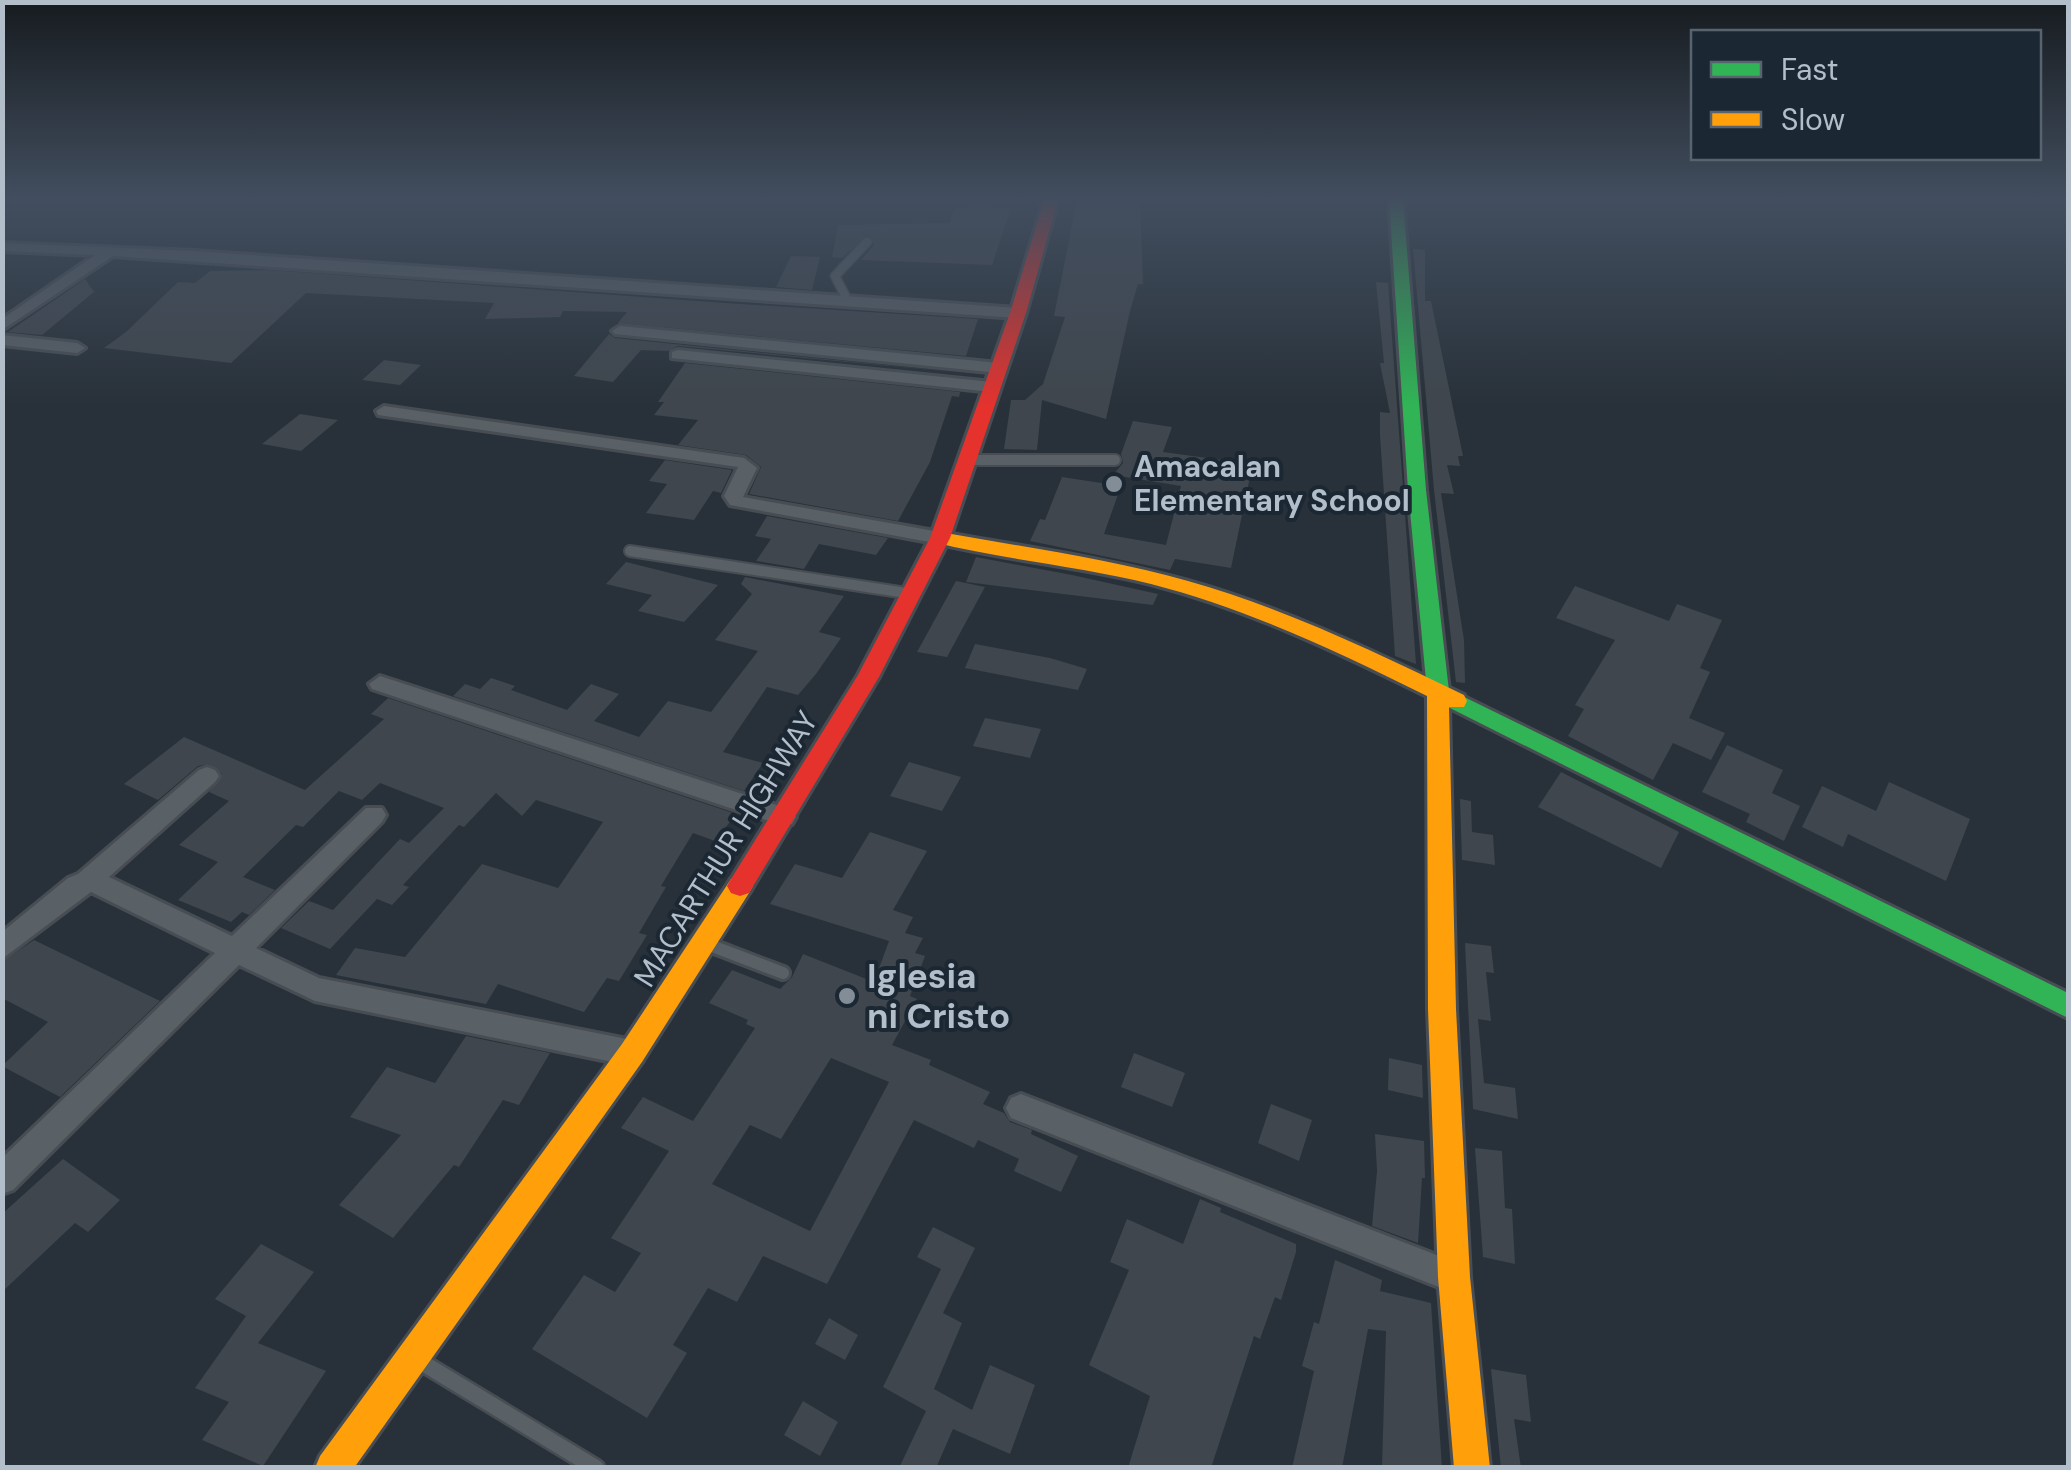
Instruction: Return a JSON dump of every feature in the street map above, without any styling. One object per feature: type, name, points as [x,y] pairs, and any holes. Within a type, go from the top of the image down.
[{"type":"main road","name":"MACARTHUR HIGHWAY","points":[[332,1468],[632,1053],[784,816],[914,595],[968,460],[1031,269]]},
{"type":"main road","points":[[1401,269],[1417,490],[1438,692],[1439,929],[1454,1277],[1472,1468]]},
{"type":"main road","points":[[940,538],[1116,570],[1215,596],[1288,624],[1438,692],[2068,1006]]},
{"type":"street","points":[[2,326],[85,269]]},
{"type":"street","points":[[385,269],[1018,313]]},
{"type":"street","points":[[620,331],[996,377]]},
{"type":"street","points":[[2,340],[77,348]]},
{"type":"street","points":[[678,355],[996,377]]},
{"type":"street","points":[[384,412],[744,463],[748,468],[733,496],[737,501],[940,538]]},
{"type":"street","points":[[380,684],[784,816]]},
{"type":"street","points":[[2,948],[76,885],[87,881],[207,776]]},
{"type":"street","points":[[2,1179],[374,815]]},
{"type":"street","points":[[87,881],[303,984],[354,1000],[632,1053]]},
{"type":"street","points":[[1022,1108],[1454,1277]]},
{"type":"lane","points":[[841,269],[834,276],[847,300]]},
{"type":"lane","points":[[968,460],[1115,460]]},
{"type":"lane","points":[[630,551],[914,595]]},
{"type":"lane","points":[[705,943],[783,973]]},
{"type":"lane","points":[[414,1358],[596,1468]]},
{"type":"building","points":[[785,269],[817,269],[812,290],[776,287]]},
{"type":"building","points":[[1063,269],[1142,269],[1143,284],[1138,284],[1130,311],[1106,419],[1042,400],[1037,450],[1004,449],[1011,400],[1025,400],[1043,384],[1065,317],[1054,316]]},
{"type":"building","points":[[1415,269],[1425,269],[1425,301],[1431,301],[1463,456],[1458,456],[1460,466],[1447,465],[1454,494],[1441,493],[1464,640],[1465,683],[1456,682]]},
{"type":"building","points":[[269,270],[978,319],[966,356],[618,323],[627,312],[563,311],[560,317],[485,319],[494,303],[306,293],[231,363],[104,348],[178,282],[195,283],[210,271]]},
{"type":"building","points":[[85,279],[94,292],[42,335],[8,332]]},
{"type":"building","points":[[1376,282],[1388,283],[1416,664],[1395,656],[1380,435],[1380,412],[1390,413],[1380,363],[1384,363]]},
{"type":"building","points":[[609,334],[615,338],[965,373],[678,346],[668,351],[641,350],[613,382],[574,376]]},
{"type":"building","points":[[384,360],[421,365],[400,385],[362,380]]},
{"type":"building","points":[[685,363],[960,392],[959,397],[952,396],[930,462],[898,521],[749,494],[761,467],[746,455],[678,445],[698,420],[654,415],[664,402],[658,402]]},
{"type":"building","points":[[300,414],[338,420],[301,451],[262,444]]},
{"type":"building","points":[[1133,421],[1172,427],[1163,452],[1222,460],[1220,468],[1251,472],[1231,568],[1175,559],[1170,570],[1030,541],[1040,519],[1045,520],[1062,477],[1121,486],[1104,534],[1166,545],[1181,486],[1113,475],[1123,463],[1121,454]]},
{"type":"building","points":[[665,460],[732,470],[721,493],[713,491],[694,520],[646,513],[667,484],[649,481]]},
{"type":"building","points":[[767,516],[888,538],[876,555],[819,544],[804,569],[756,561],[771,539],[755,536]]},
{"type":"building","points":[[976,557],[1158,594],[1153,605],[966,582]]},
{"type":"building","points":[[626,562],[718,585],[684,622],[638,611],[652,595],[606,584]]},
{"type":"building","points":[[745,577],[844,596],[819,632],[841,638],[816,674],[798,695],[767,687],[723,752],[763,763],[744,791],[453,696],[465,684],[480,689],[491,678],[515,686],[511,690],[567,710],[591,684],[619,694],[594,721],[639,737],[668,701],[711,712],[758,651],[715,640],[752,594],[741,584]]},
{"type":"building","points":[[956,581],[985,587],[947,657],[917,652]]},
{"type":"building","points":[[1575,586],[1669,621],[1677,604],[1722,620],[1700,668],[1710,672],[1689,718],[1725,733],[1711,760],[1673,743],[1653,780],[1568,736],[1584,709],[1575,705],[1615,640],[1556,618]]},
{"type":"building","points":[[975,644],[1087,669],[1078,690],[965,668]]},
{"type":"building","points":[[388,698],[736,814],[715,841],[693,833],[661,886],[666,887],[639,933],[647,935],[619,981],[607,978],[584,1012],[498,984],[486,1004],[336,975],[355,948],[405,957],[482,864],[558,888],[603,822],[536,800],[522,816],[496,793],[464,827],[459,825],[403,885],[409,887],[392,905],[377,899],[330,949],[281,928],[309,901],[333,910],[400,839],[409,843],[444,808],[380,783],[362,800],[339,791],[303,827],[296,825],[243,877],[275,890],[249,915],[242,912],[231,922],[178,900],[218,862],[179,845],[229,801],[209,792],[222,774],[208,764],[198,766],[158,800],[124,784],[184,737],[305,790],[384,719],[371,714]]},
{"type":"building","points":[[985,718],[1041,729],[1030,758],[973,746]]},
{"type":"building","points":[[1727,745],[1783,770],[1772,793],[1800,806],[1784,841],[1746,822],[1750,814],[1702,792]]},
{"type":"building","points":[[909,762],[961,777],[942,811],[890,796]]},
{"type":"building","points":[[1561,772],[1679,832],[1661,868],[1538,807]]},
{"type":"building","points":[[1889,782],[1970,819],[1946,881],[1848,834],[1843,847],[1802,827],[1822,786],[1876,811]]},
{"type":"building","points":[[1460,799],[1471,801],[1472,832],[1493,835],[1495,865],[1462,860]]},
{"type":"building","points":[[870,832],[927,851],[893,910],[913,917],[905,933],[923,938],[915,953],[925,956],[910,996],[917,999],[892,1045],[931,1060],[929,1065],[990,1092],[983,1104],[1004,1113],[1010,1122],[1032,1130],[1031,1134],[1078,1156],[1061,1192],[1014,1171],[1019,1159],[978,1140],[974,1148],[914,1120],[827,1284],[763,1256],[737,1302],[708,1288],[673,1345],[687,1353],[647,1418],[532,1349],[584,1275],[615,1292],[641,1253],[611,1238],[669,1151],[621,1128],[643,1097],[693,1121],[755,1028],[746,1024],[748,1020],[709,1003],[732,970],[780,989],[792,977],[803,954],[874,982],[889,941],[770,904],[795,864],[842,878]],"holes":[[[831,1058],[889,1082],[810,1231],[712,1184],[750,1125],[781,1139]]]},
{"type":"building","points":[[34,940],[160,1001],[60,1097],[2,1066],[48,1022],[2,998],[2,962]]},
{"type":"building","points":[[1465,943],[1491,946],[1494,973],[1486,972],[1491,1021],[1478,1019],[1484,1083],[1515,1088],[1518,1119],[1473,1109]]},
{"type":"building","points":[[466,1036],[550,1053],[519,1105],[503,1100],[459,1167],[454,1165],[393,1238],[339,1205],[401,1135],[350,1117],[387,1067],[435,1083]]},
{"type":"building","points":[[1134,1053],[1185,1073],[1172,1107],[1121,1087]]},
{"type":"building","points":[[1389,1058],[1422,1065],[1423,1098],[1388,1090]]},
{"type":"building","points":[[1271,1104],[1312,1120],[1299,1161],[1258,1143]]},
{"type":"building","points":[[1375,1134],[1424,1141],[1425,1178],[1418,1243],[1372,1226],[1377,1171]]},
{"type":"building","points":[[1475,1148],[1502,1151],[1505,1208],[1512,1209],[1515,1264],[1483,1257]]},
{"type":"building","points":[[63,1159],[120,1200],[88,1232],[75,1223],[2,1292],[2,1214]]},
{"type":"building","points":[[1200,1199],[1221,1208],[1220,1212],[1296,1244],[1296,1252],[1281,1300],[1275,1297],[1260,1339],[1254,1336],[1211,1468],[1128,1468],[1150,1396],[1089,1365],[1129,1270],[1110,1262],[1127,1219],[1183,1244]]},
{"type":"building","points":[[933,1227],[975,1248],[943,1313],[962,1323],[934,1389],[972,1410],[990,1365],[1035,1385],[1010,1454],[953,1429],[936,1468],[899,1468],[926,1411],[883,1387],[941,1269],[917,1257]]},
{"type":"building","points":[[261,1244],[314,1272],[258,1343],[326,1371],[263,1466],[202,1440],[229,1402],[195,1388],[246,1316],[215,1299]]},
{"type":"building","points":[[1335,1260],[1382,1280],[1380,1291],[1431,1303],[1442,1468],[1382,1468],[1386,1331],[1368,1329],[1342,1468],[1292,1468],[1314,1371],[1302,1366],[1314,1322],[1319,1324]]},
{"type":"building","points":[[829,1318],[858,1335],[845,1360],[815,1344]]},
{"type":"building","points":[[1491,1369],[1526,1375],[1531,1422],[1514,1419],[1521,1468],[1501,1468]]},
{"type":"building","points":[[803,1401],[838,1422],[820,1456],[784,1435]]},
{"type":"traffic: fast","points":[[1401,269],[1417,490],[1438,691]]},
{"type":"traffic: fast","points":[[1456,701],[2068,1006]]},
{"type":"traffic: slow","points":[[940,538],[1115,570],[1217,597],[1308,632],[1456,701]]},
{"type":"traffic: slow","points":[[1438,691],[1442,1009],[1454,1277],[1472,1468]]},
{"type":"traffic: slow","points":[[332,1468],[632,1053],[740,886]]},
{"type":"traffic: jam","points":[[740,886],[868,677],[940,538],[1031,269]]},
{"type":"place","name":"Amacalan Elementary School","points":[[1114,484]]},
{"type":"place","name":"Iglesia ni Cristo","points":[[847,996]]}]
